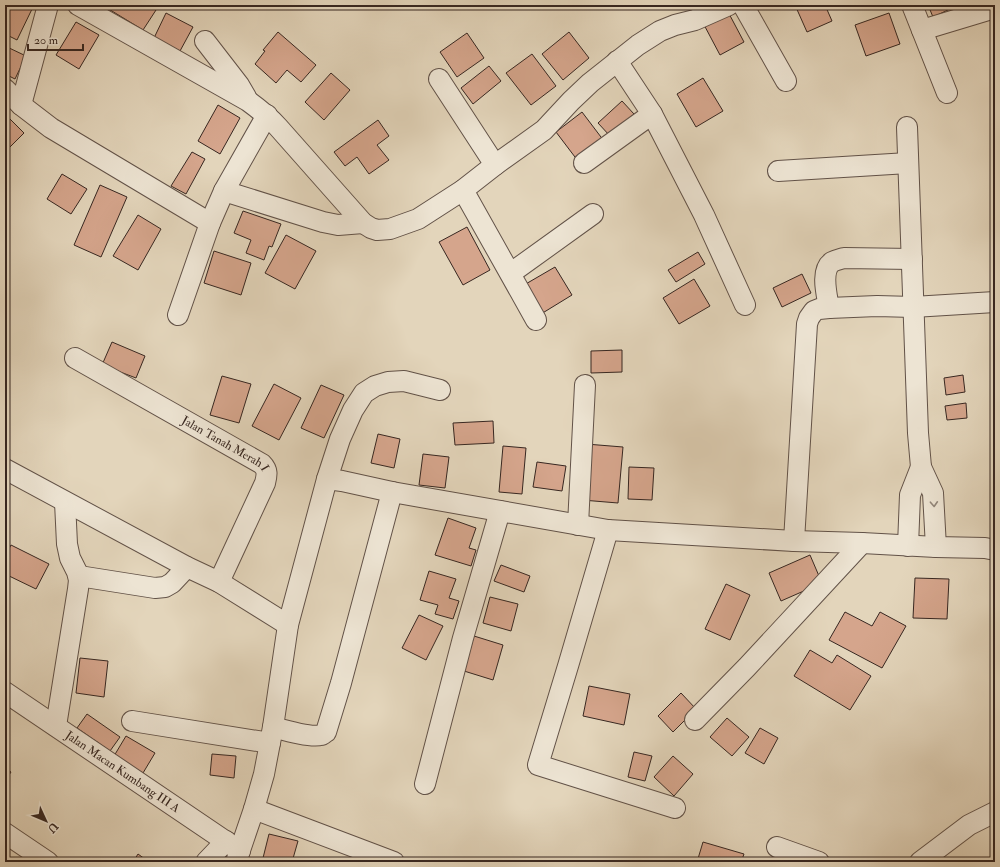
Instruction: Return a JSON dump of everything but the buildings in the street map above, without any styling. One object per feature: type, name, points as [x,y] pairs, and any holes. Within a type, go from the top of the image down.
[{"type":"street","points":[[21,105],[48,5]]},
{"type":"street","points":[[78,5],[248,101],[267,115],[363,223],[377,230],[390,229],[418,219],[464,190],[544,130],[590,83],[638,45],[660,31],[704,17],[729,5]]},
{"type":"street","points":[[743,5],[786,81]]},
{"type":"street","points":[[912,5],[947,93]]},
{"type":"street","points":[[922,30],[995,8]]},
{"type":"street","points":[[205,41],[248,101]]},
{"type":"street","points":[[617,61],[652,114],[704,214],[745,304]]},
{"type":"street","points":[[439,79],[495,166]]},
{"type":"street","points":[[5,90],[21,105],[51,128],[210,223]]},
{"type":"street","points":[[584,163],[652,114]]},
{"type":"street","points":[[178,316],[210,223],[224,191],[267,115]]},
{"type":"street","points":[[907,127],[918,433],[921,468],[933,493],[936,547]]},
{"type":"street","points":[[778,171],[908,163]]},
{"type":"street","points":[[464,190],[536,320]]},
{"type":"street","points":[[224,191],[333,224],[349,225],[363,223]]},
{"type":"street","points":[[511,273],[594,214]]},
{"type":"street","points":[[829,308],[825,277],[826,270],[834,261],[844,258],[912,259]]},
{"type":"street","points":[[794,541],[807,324],[814,311],[829,308],[995,302]]},
{"type":"street","name":"Jalan Tanah Merah I","points":[[75,358],[265,467],[267,471],[265,483],[219,582]]},
{"type":"street","points":[[206,862],[234,851],[254,809],[264,774],[272,735],[288,625],[327,479],[340,439],[353,410],[364,394],[374,386],[388,382],[404,381],[440,390]]},
{"type":"street","points":[[578,525],[585,385]]},
{"type":"street","points":[[908,546],[910,495],[921,468]]},
{"type":"street","points":[[5,469],[187,567],[219,582],[288,625]]},
{"type":"street","points":[[327,479],[608,530],[794,541],[985,548],[995,550]]},
{"type":"street","points":[[132,721],[272,735],[321,735],[326,732],[345,668],[392,492]]},
{"type":"street","points":[[56,726],[79,576],[68,554],[65,502]]},
{"type":"street","points":[[425,784],[463,638],[500,511]]},
{"type":"street","points":[[608,530],[538,765],[675,808]]},
{"type":"street","points":[[695,720],[862,543]]},
{"type":"street","points":[[79,576],[155,588],[165,587],[172,583],[187,567]]},
{"type":"street","name":"Jalan Macan Kumbang III A","points":[[5,692],[234,851]]},
{"type":"street","points":[[254,809],[394,862]]},
{"type":"street","points":[[920,862],[969,825],[995,812]]},
{"type":"street","points":[[5,833],[48,862]]},
{"type":"street","points":[[777,847],[819,862]]}]
